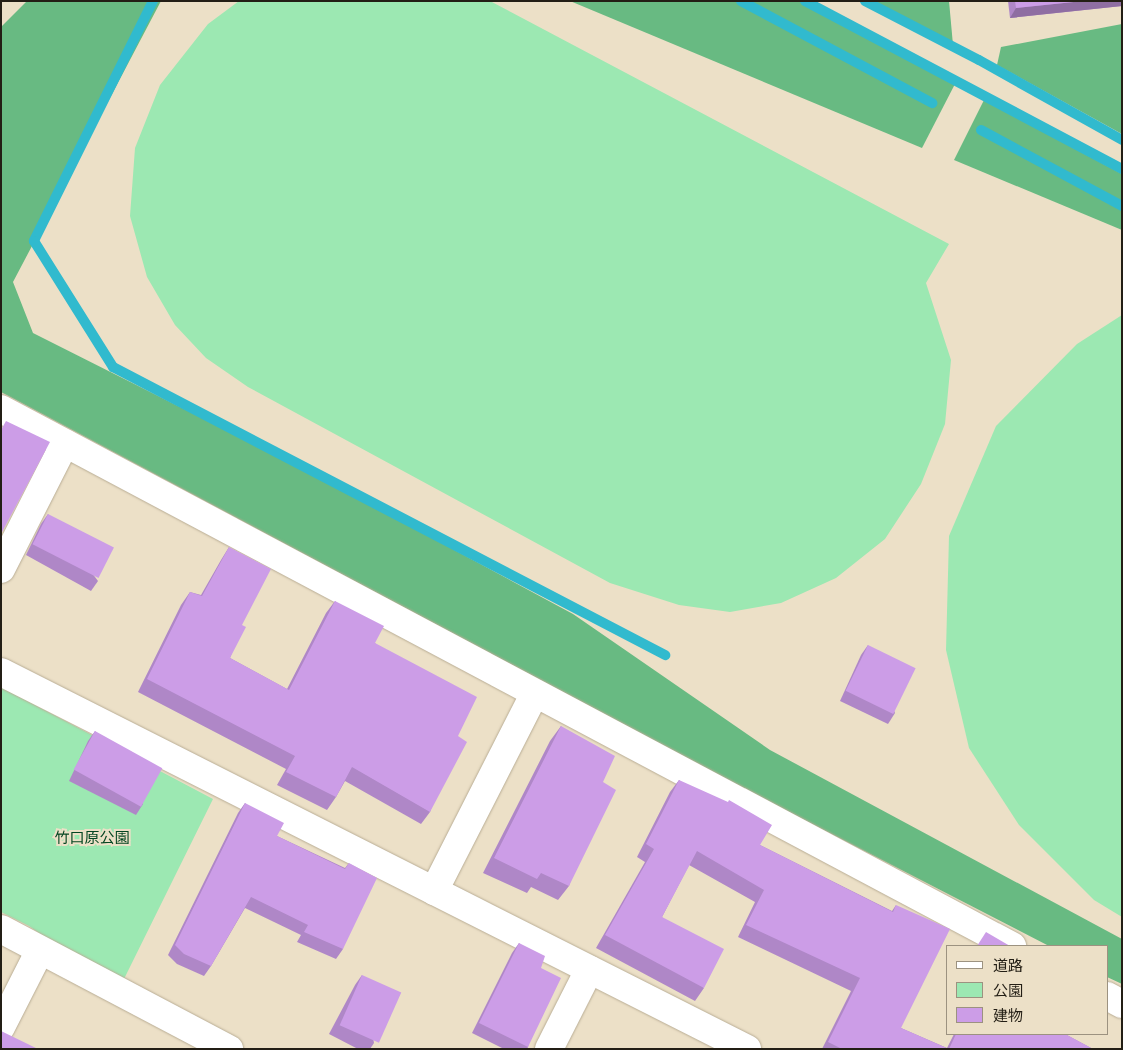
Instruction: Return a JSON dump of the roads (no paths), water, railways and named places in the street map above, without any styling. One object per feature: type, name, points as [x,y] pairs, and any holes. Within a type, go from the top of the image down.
[{"type":"street","points":[[1,409],[1010,945]]},
{"type":"street","points":[[1,569],[65,443]]},
{"type":"street","points":[[1,672],[747,1049]]},
{"type":"street","points":[[434,892],[535,693]]},
{"type":"street","points":[[1,929],[229,1049]]},
{"type":"street","points":[[1,1027],[40,950]]},
{"type":"street","points":[[549,1049],[588,970]]},
{"type":"street","points":[[1108,997],[1122,1004]]},
{"type":"waterway","points":[[153,1],[34,241],[113,367],[665,655]]},
{"type":"waterway","points":[[741,1],[932,103]]},
{"type":"waterway","points":[[805,1],[1122,169]]},
{"type":"waterway","points":[[865,1],[979,60],[1122,140]]},
{"type":"waterway","points":[[981,130],[1122,206]]},
{"type":"park label","name":"竹口原公園","points":[[92,839]]}]
